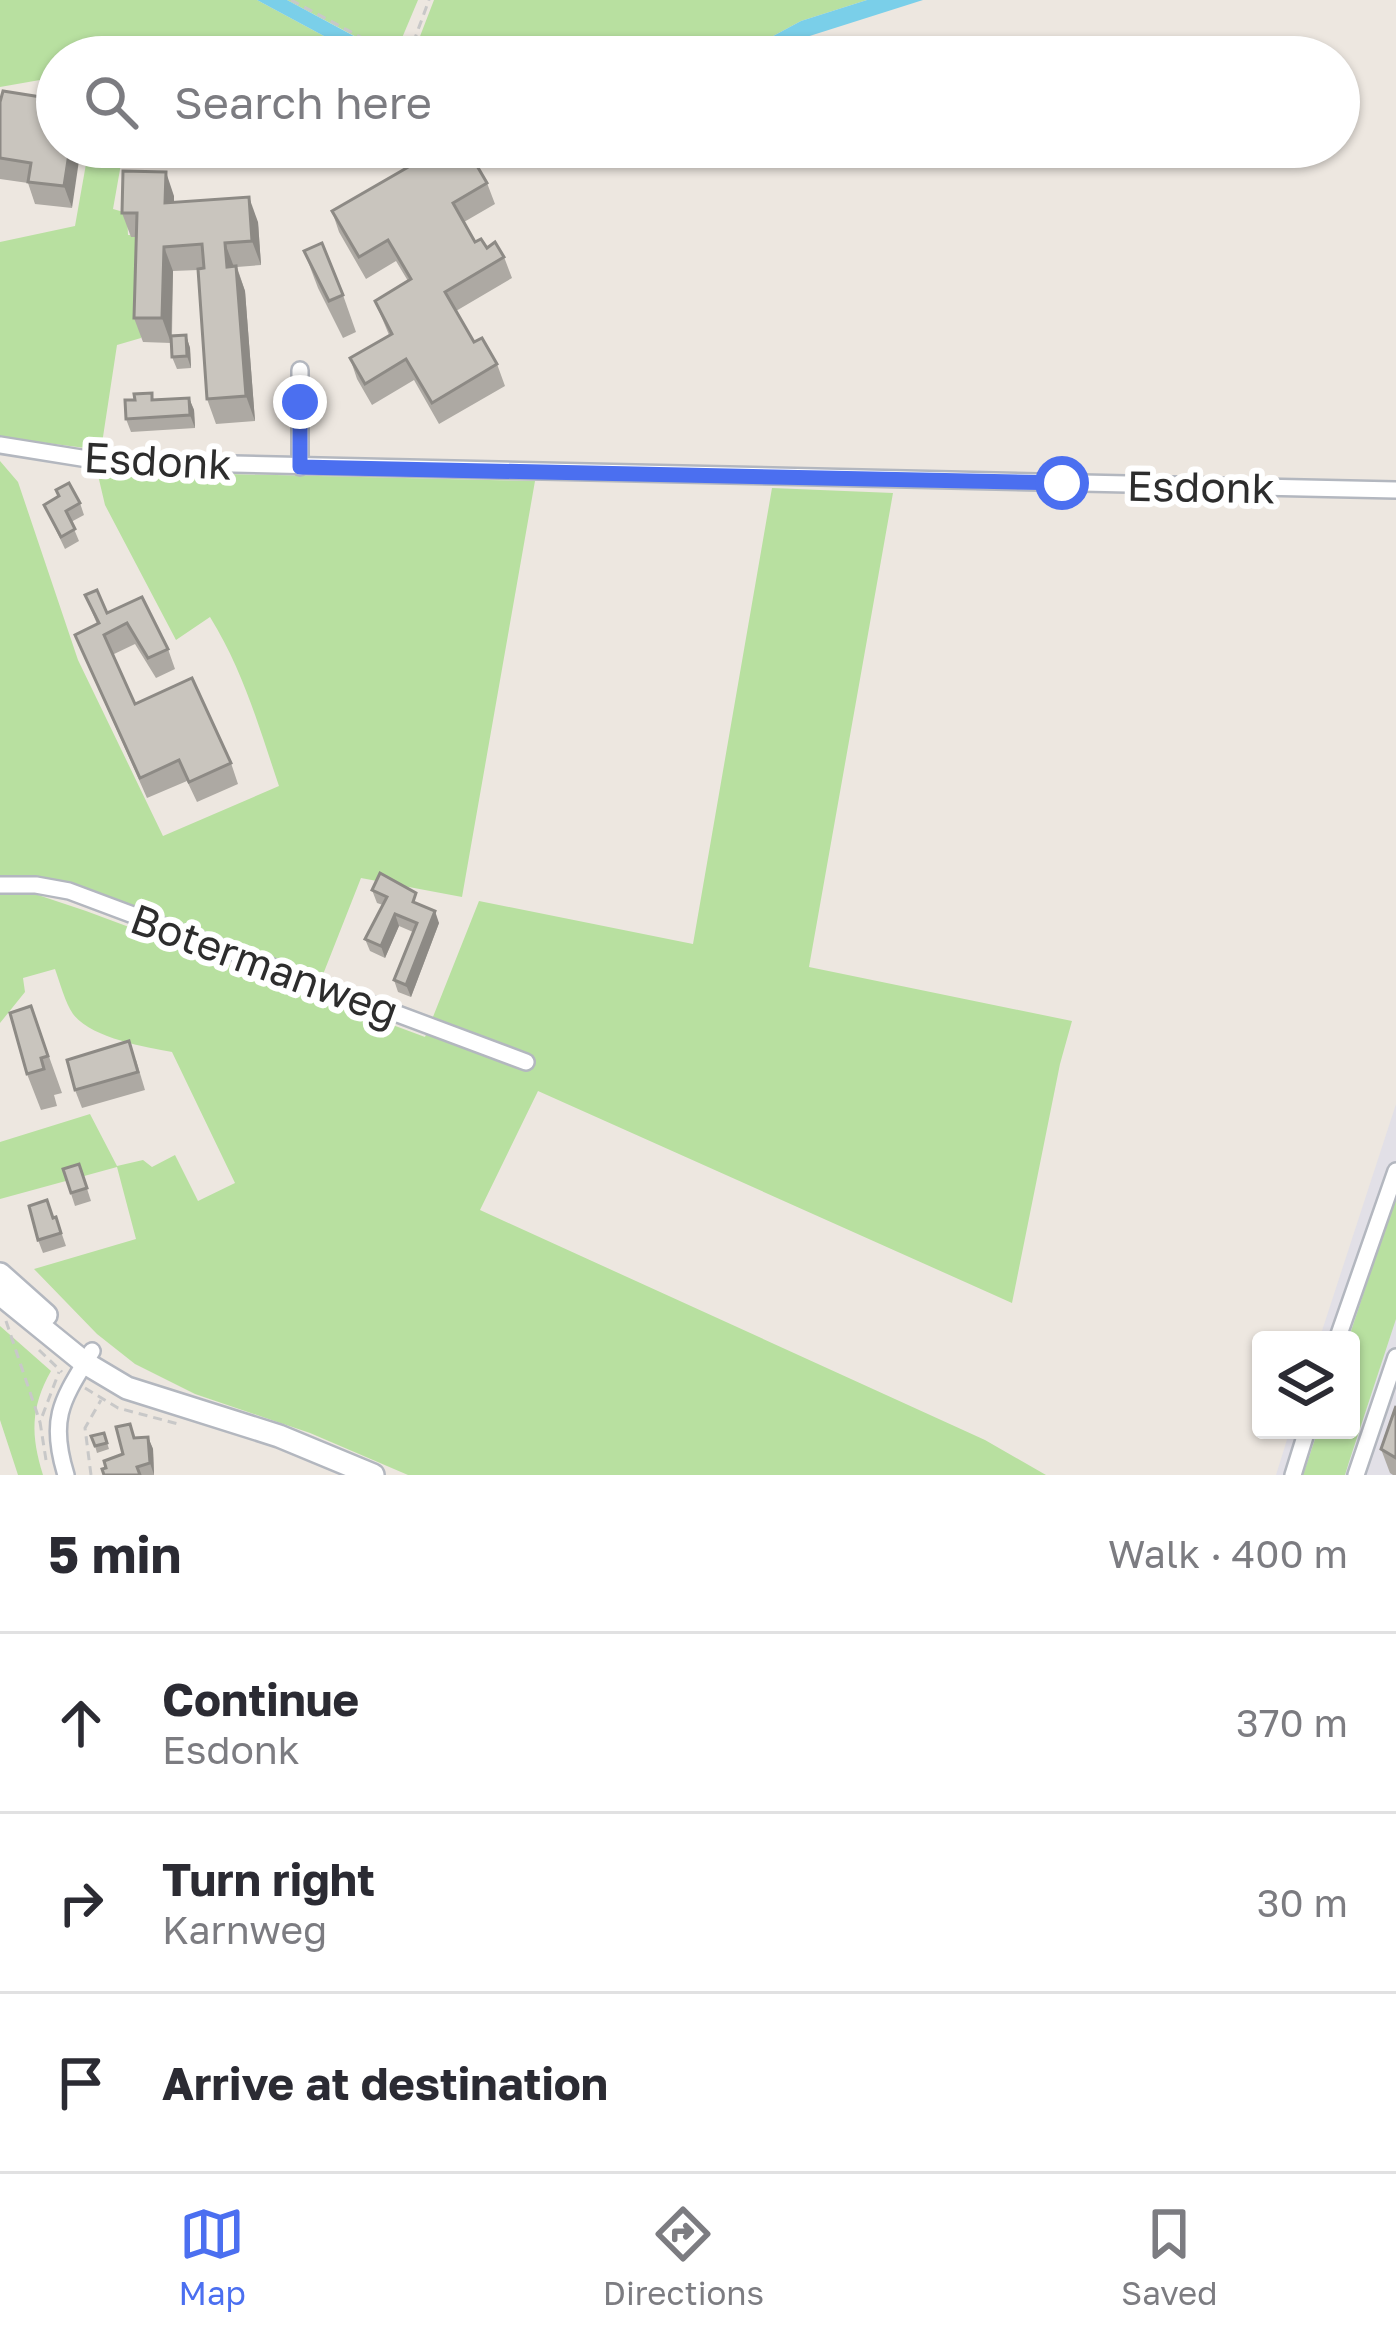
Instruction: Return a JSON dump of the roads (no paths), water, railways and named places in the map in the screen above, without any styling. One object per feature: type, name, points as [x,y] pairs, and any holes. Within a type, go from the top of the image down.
[{"type":"main road","points":[[0,1274],[127,1388],[279,1436],[373,1475]]},
{"type":"main road","points":[[2,1304],[88,1357]]},
{"type":"street","points":[[300,370],[300,467]]},
{"type":"street","name":"Esdonk","points":[[0,445],[100,460],[300,467],[1396,490]]},
{"type":"street","name":"Botermanweg","points":[[0,885],[70,891],[526,1061]]},
{"type":"street","points":[[1340,1331],[1396,1172]]},
{"type":"street","points":[[66,1475],[58,1448],[60,1406],[88,1357]]},
{"type":"street","points":[[1356,1475],[1396,1357]]},
{"type":"street","points":[[1292,1475],[1304,1439]]},
{"type":"water","points":[[257,0],[287,0],[354,36],[324,36]]},
{"type":"water","points":[[867,0],[923,0],[810,36],[773,36],[801,21]]}]
